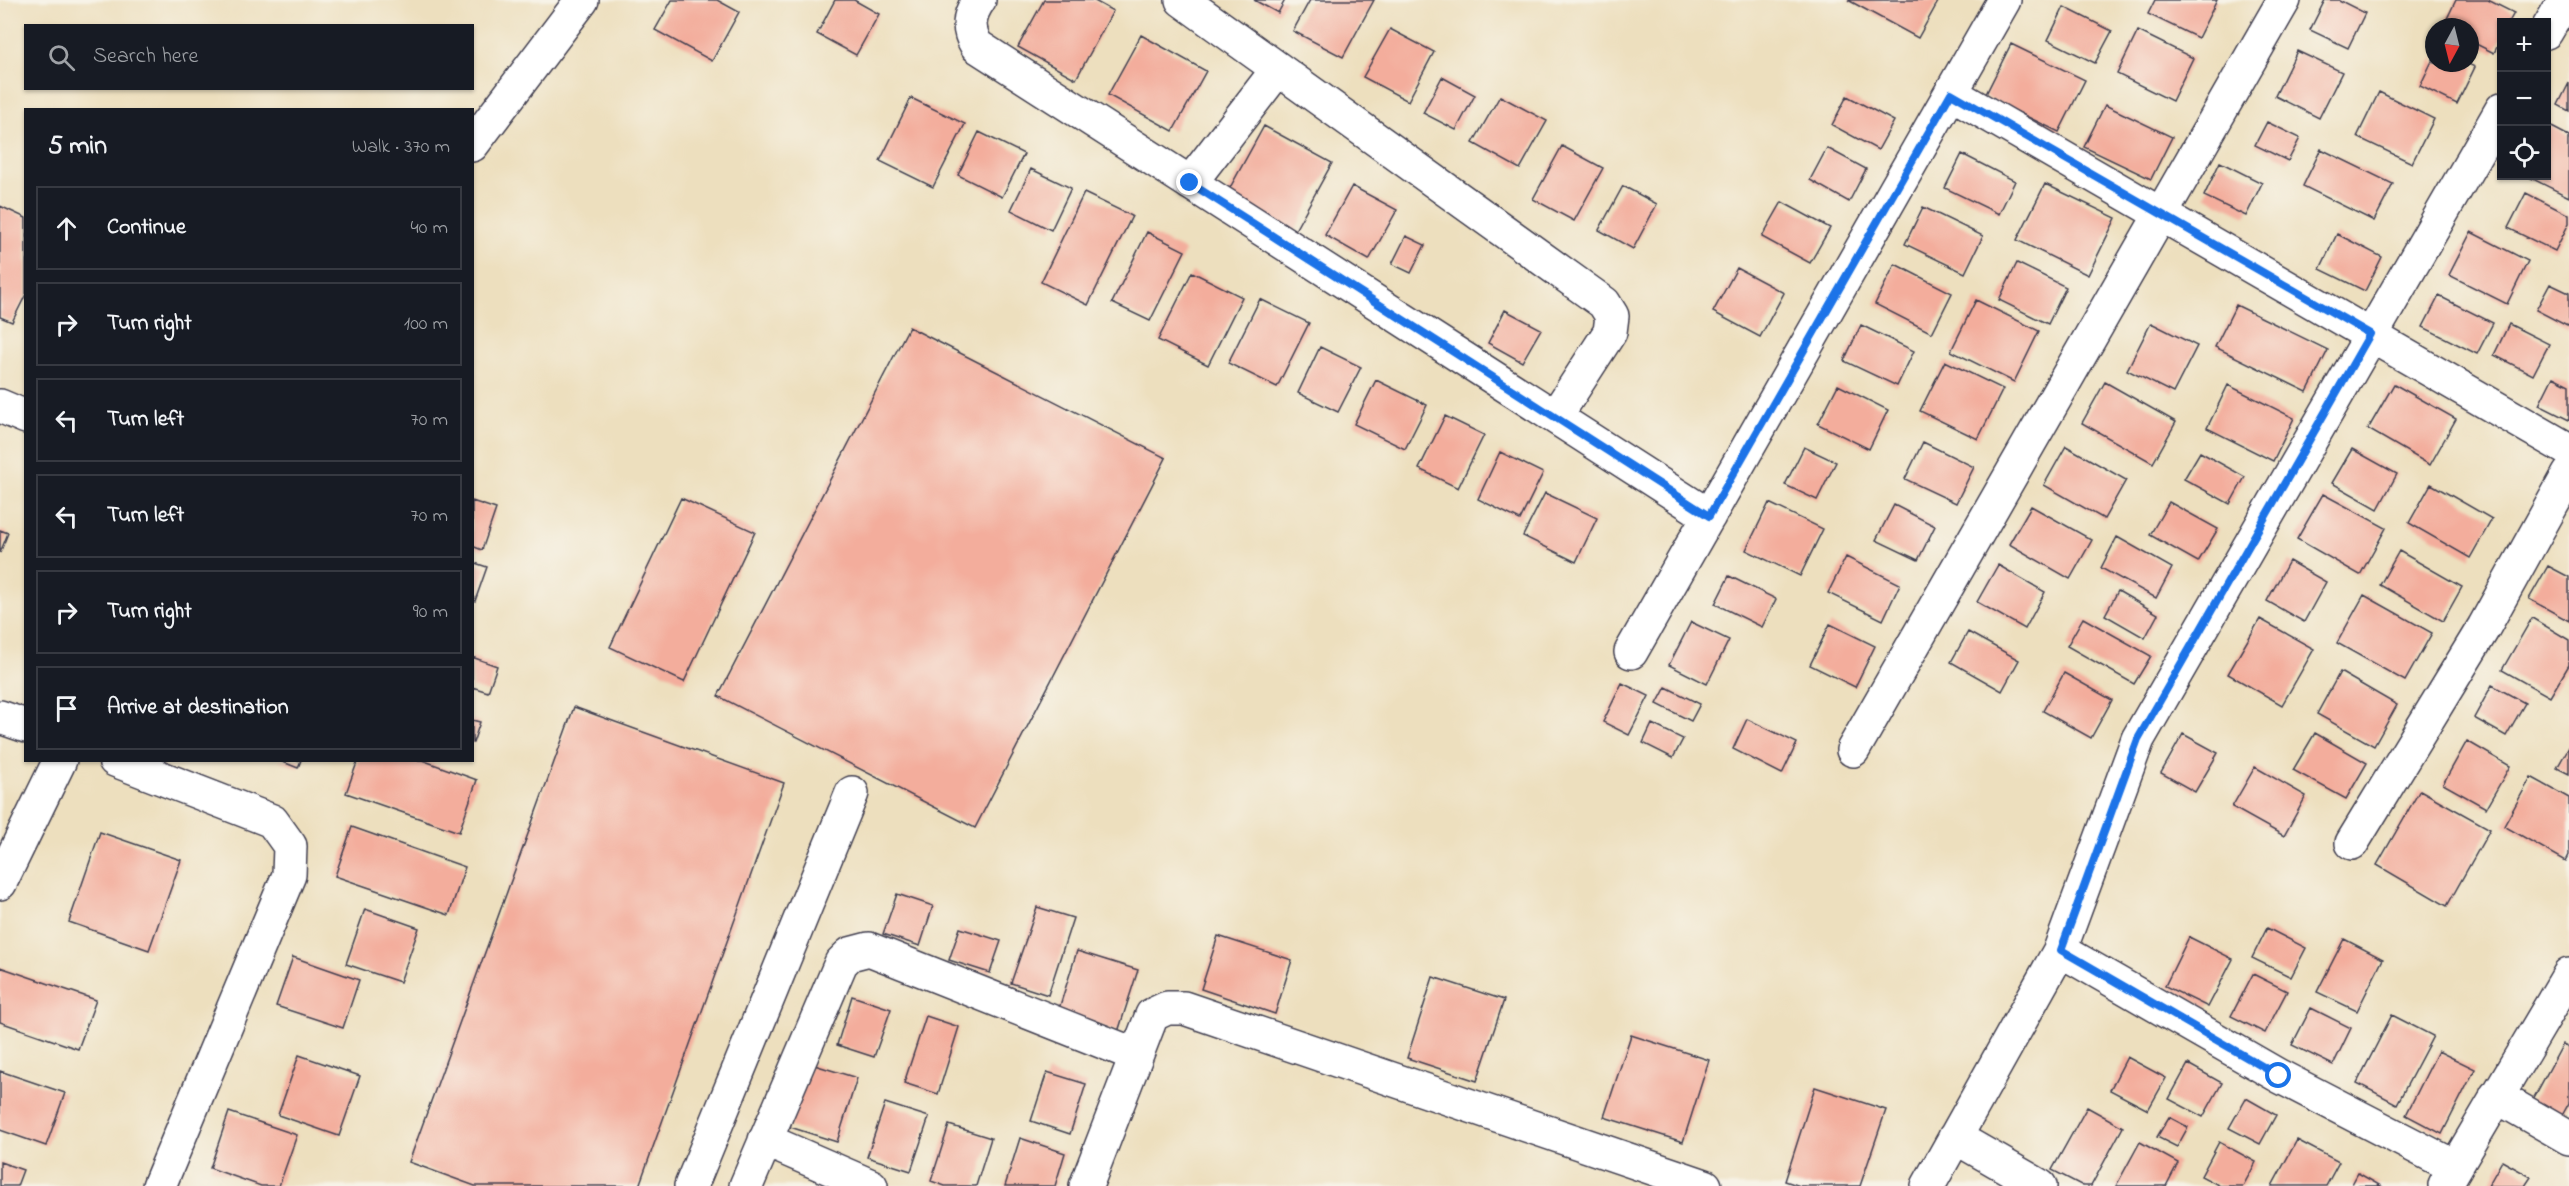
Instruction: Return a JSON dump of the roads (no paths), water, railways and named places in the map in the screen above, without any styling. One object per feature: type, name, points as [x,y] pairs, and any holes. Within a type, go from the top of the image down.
[{"type":"street","points":[[474,142],[582,0]]},
{"type":"street","points":[[979,0],[971,12],[969,33],[977,46],[1709,516]]},
{"type":"street","points":[[1182,0],[1604,303],[1612,316],[1610,332],[1555,417]]},
{"type":"street","points":[[1631,652],[2004,0]]},
{"type":"street","points":[[1853,750],[2284,0]]},
{"type":"street","points":[[2551,25],[2565,0]]},
{"type":"street","points":[[1190,183],[1278,69]]},
{"type":"street","points":[[1951,93],[2569,450]]},
{"type":"street","points":[[1928,1186],[2061,950],[2138,739],[2497,118]]},
{"type":"street","points":[[0,406],[24,416]]},
{"type":"street","points":[[2352,843],[2484,627],[2569,474]]},
{"type":"street","points":[[0,717],[24,725]]},
{"type":"street","points":[[0,883],[59,762]]},
{"type":"street","points":[[120,762],[272,821],[290,846],[289,875],[159,1186]]},
{"type":"street","points":[[691,1186],[852,793]]},
{"type":"street","points":[[746,1186],[841,963],[850,954],[869,949],[1136,1055]]},
{"type":"street","points":[[2061,950],[2450,1177],[2569,975]]},
{"type":"street","points":[[1086,1186],[1152,1015],[1167,1008],[1184,1008],[1705,1186]]},
{"type":"street","points":[[2496,1096],[2569,1138]]},
{"type":"street","points":[[1955,1137],[2040,1186]]},
{"type":"street","points":[[765,1140],[871,1186]]}]
